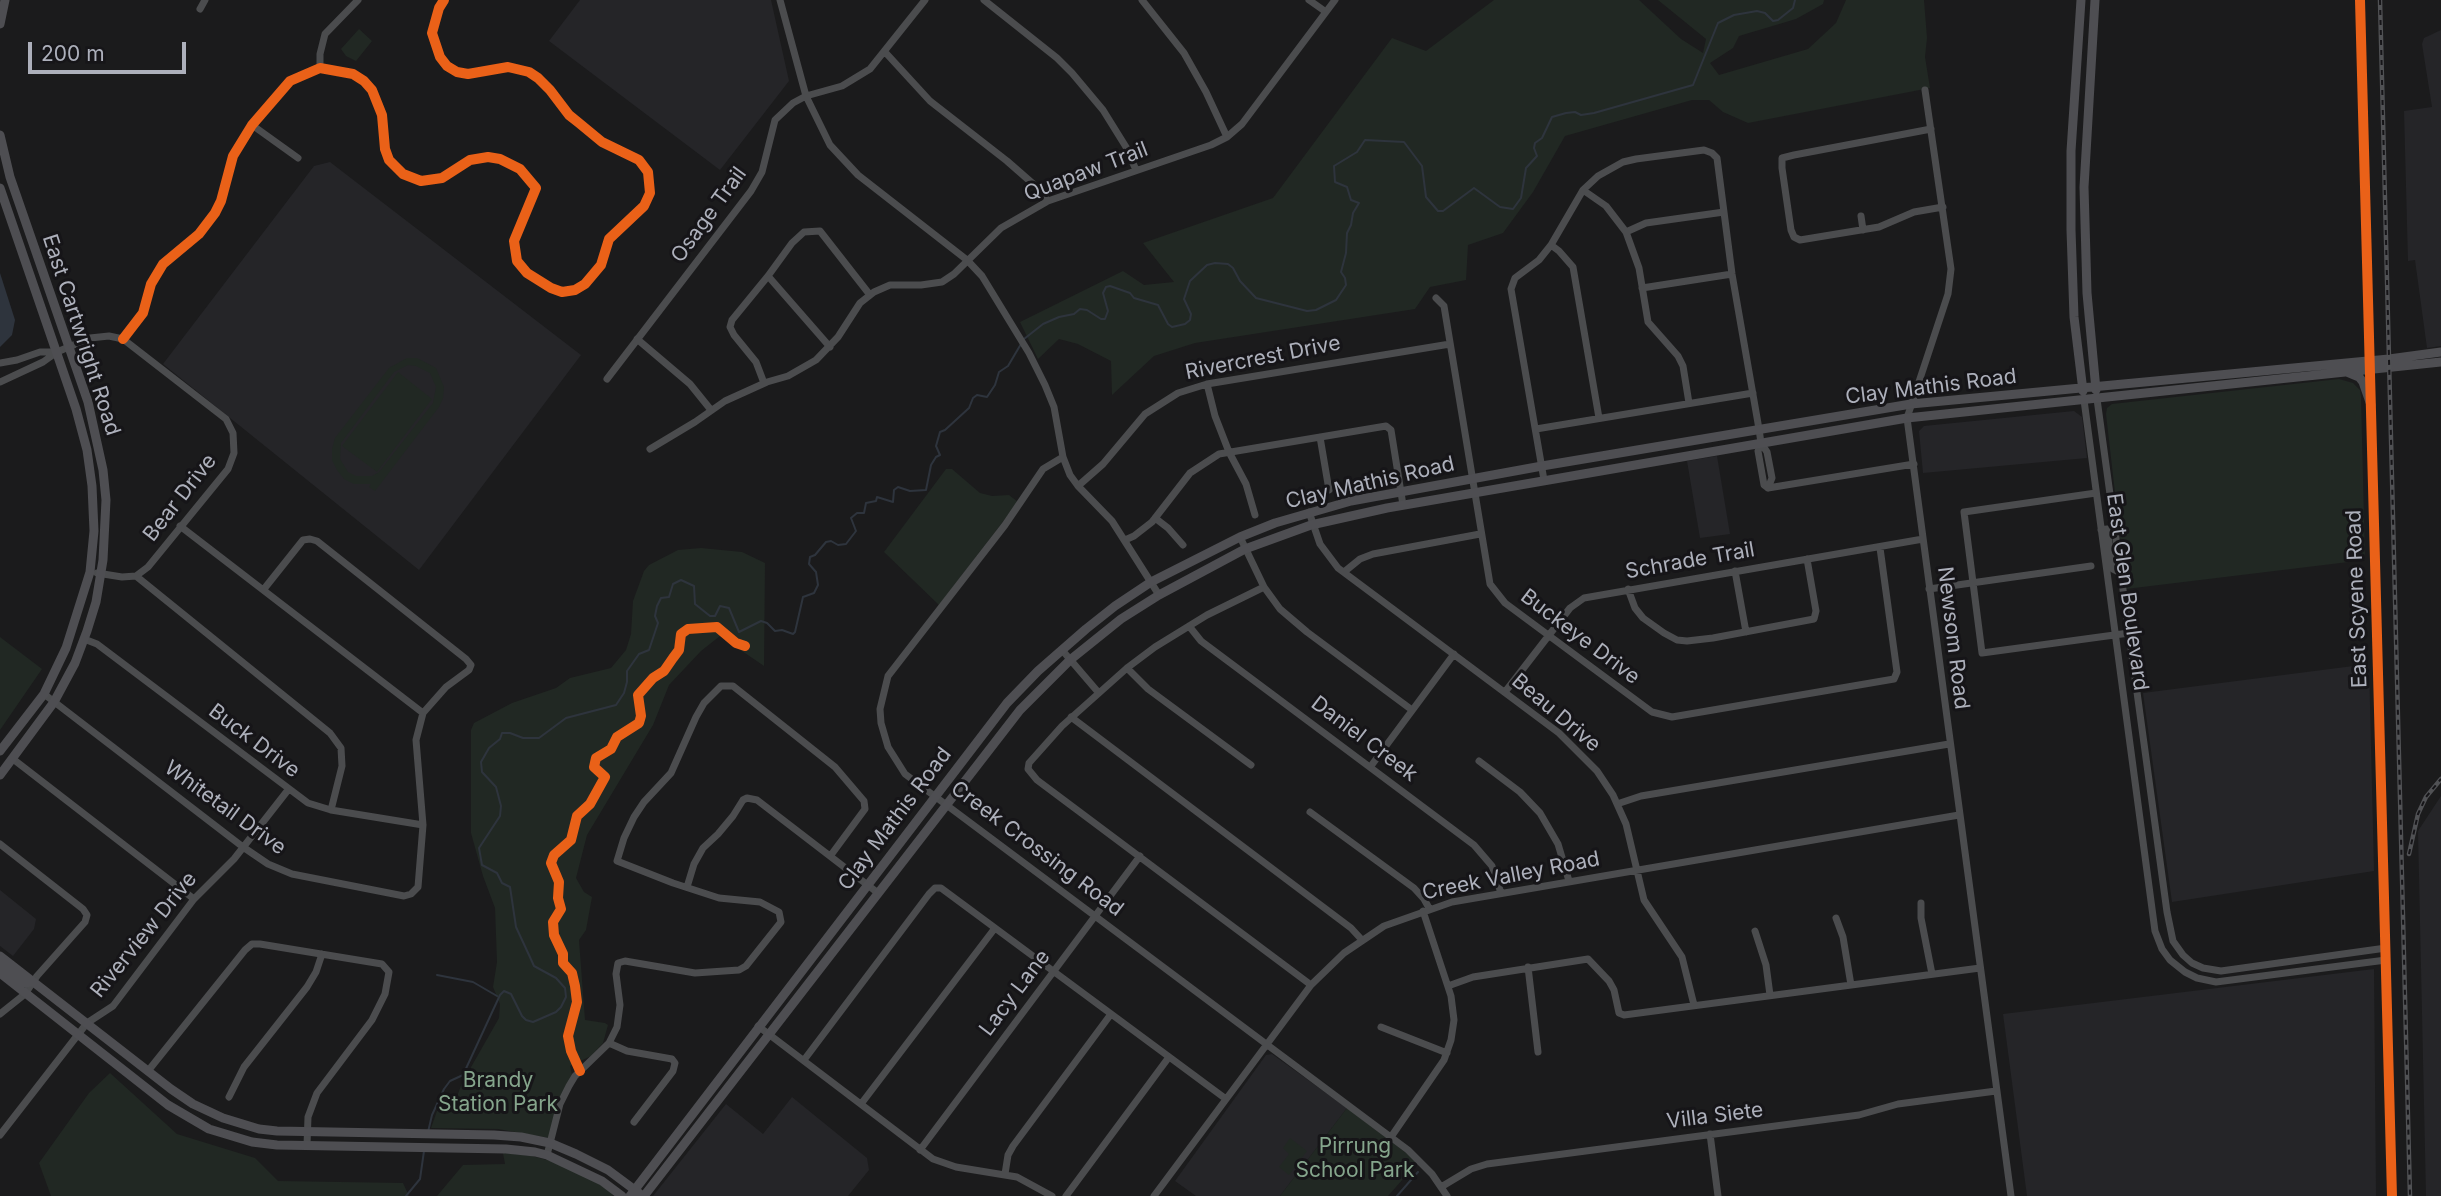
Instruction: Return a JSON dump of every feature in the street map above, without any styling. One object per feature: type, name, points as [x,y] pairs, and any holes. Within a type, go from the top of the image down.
[{"type":"main road","points":[[0,24],[5,0]]},
{"type":"main road","name":"East Glen Boulevard","points":[[2081,0],[2071,151],[2071,265],[2084,400]]},
{"type":"main road","name":"East Glen Boulevard","points":[[2095,0],[2084,163],[2084,231],[2088,320],[2097,399]]},
{"type":"main road","points":[[2076,86],[2090,87]]},
{"type":"main road","name":"East Cartwright Road","points":[[0,135],[10,177],[88,402],[103,470],[106,529],[96,602],[75,663],[54,702],[0,775]]},
{"type":"main road","name":"East Cartwright Road","points":[[0,188],[57,352],[87,450],[94,531],[90,572],[66,648],[44,694],[0,751]]},
{"type":"main road","points":[[2370,365],[2441,352]]},
{"type":"main road","points":[[2370,365],[2441,362]]},
{"type":"main road","name":"Clay Mathis Road","points":[[644,1196],[1020,710],[1070,660],[1121,619],[1159,595],[1245,549],[1311,525],[1403,505],[1907,418],[2346,372],[2370,365]]},
{"type":"main road","name":"Clay Mathis Road","points":[[633,1193],[1000,712],[1038,671],[1090,625],[1151,582],[1240,537],[1309,512],[1402,491],[1911,404],[2370,365]]},
{"type":"main road","points":[[2346,372],[2359,377],[2363,382],[2371,405]]},
{"type":"main road","points":[[1690,441],[1693,455]]},
{"type":"main road","points":[[0,956],[193,1104],[223,1118],[259,1129],[508,1136],[550,1143],[596,1163],[633,1193],[644,1196]]},
{"type":"main road","points":[[0,966],[23,983],[33,982]]},
{"type":"main road","points":[[803,968],[814,976]]},
{"type":"main road","points":[[0,973],[168,1105],[209,1129],[252,1142],[506,1149],[547,1155],[603,1181],[622,1196]]},
{"type":"main road","points":[[716,1083],[727,1091]]},
{"type":"main road","points":[[682,1127],[693,1135]]},
{"type":"street","points":[[200,9],[205,0]]},
{"type":"street","points":[[320,68],[325,34],[358,0]]},
{"type":"street","points":[[0,382],[90,338],[123,338],[143,313],[151,284],[163,264],[199,234],[215,213],[233,156],[253,125],[290,81],[320,68],[353,75],[364,80],[372,90],[382,114],[385,149],[389,159],[403,174],[421,181],[442,178],[470,160],[488,157],[500,159],[520,169],[536,188],[514,241],[517,261],[542,284],[562,292],[575,290],[585,284],[601,265],[609,239],[645,206],[650,193],[648,172],[639,160],[602,142],[579,124],[550,90],[528,72],[508,67],[468,74],[447,66],[440,57],[432,33],[444,0]]},
{"type":"street","points":[[780,0],[806,96],[822,132],[846,164],[967,260],[988,285],[1030,353],[1054,407],[1063,457],[1070,475],[1112,521],[1159,595]]},
{"type":"street","name":"Osage Trail","points":[[607,379],[751,191],[762,172],[775,120],[793,103],[806,96],[853,81],[870,69],[925,0]]},
{"type":"street","points":[[984,0],[1049,51],[1072,73],[1102,110],[1126,147],[1136,170]]},
{"type":"street","points":[[1142,0],[1184,53],[1202,83],[1227,137]]},
{"type":"street","points":[[1310,0],[1326,12]]},
{"type":"street","name":"Quapaw Trail","points":[[870,295],[890,285],[942,282],[1001,228],[1048,201],[1211,145],[1227,137],[1242,124],[1335,0]]},
{"type":"street","name":"East Scyene Road","points":[[2360,0],[2392,1196]]},
{"type":"street","points":[[885,52],[930,101],[1007,161],[1039,189],[1048,201]]},
{"type":"street","name":"Newsom Road","points":[[1925,90],[1951,269],[1948,294],[1907,418],[2011,1196]]},
{"type":"street","points":[[253,125],[298,158]]},
{"type":"street","points":[[1931,129],[1782,158],[1794,237],[1807,239],[1879,227],[1914,212],[1943,207]]},
{"type":"street","points":[[1544,480],[1511,289],[1514,278],[1530,268],[1550,245],[1583,190],[1598,176],[1623,162],[1704,150],[1717,158],[1732,274],[1759,429],[1770,466],[1772,482],[1768,488]]},
{"type":"street","points":[[1583,190],[1606,206],[1626,232],[1639,268],[1648,322],[1673,348],[1683,366],[1689,403]]},
{"type":"street","points":[[1626,232],[1646,223],[1724,212]]},
{"type":"street","points":[[1861,216],[1863,230]]},
{"type":"street","points":[[650,449],[725,401],[764,383],[788,376],[816,360],[830,347],[860,303],[870,295],[820,231],[804,232],[792,243],[732,320],[730,327],[734,335],[757,362],[764,383]]},
{"type":"street","points":[[1550,245],[1573,267],[1599,418]]},
{"type":"street","points":[[1643,288],[1732,274]]},
{"type":"street","points":[[768,276],[830,347]]},
{"type":"street","name":"Buckeye Drive","points":[[1436,298],[1444,306],[1480,534],[1488,578],[1495,593],[1646,709],[1667,717],[1894,679],[1897,672],[1880,548]]},
{"type":"street","name":"Bear Drive","points":[[123,338],[226,419],[233,433],[234,453],[228,468],[148,567],[136,576]]},
{"type":"street","points":[[637,339],[690,384],[711,410]]},
{"type":"street","name":"Rivercrest Drive","points":[[1078,486],[1103,464],[1145,414],[1178,393],[1207,384],[1450,344]]},
{"type":"street","points":[[0,363],[40,352],[57,352]]},
{"type":"street","points":[[1207,384],[1215,416],[1229,452],[1246,484],[1255,515]]},
{"type":"street","points":[[1536,429],[1753,393]]},
{"type":"street","name":"East Glen Boulevard","points":[[2097,399],[2167,912],[2173,941],[2192,963]]},
{"type":"street","name":"East Glen Boulevard","points":[[2084,400],[2155,931],[2170,960],[2185,972]]},
{"type":"street","points":[[1125,540],[1142,531],[1190,473],[1210,458],[1229,452],[1386,426],[1390,428],[1403,505]]},
{"type":"street","points":[[1320,437],[1329,490]]},
{"type":"street","points":[[1762,443],[1758,451],[1764,485],[1768,488]]},
{"type":"street","name":"Creek Crossing Road","points":[[1063,457],[1044,469],[1017,509],[888,676],[880,709],[888,747],[905,774],[1418,1158],[1447,1196]]},
{"type":"street","points":[[1768,488],[1913,464]]},
{"type":"street","points":[[1761,468],[1770,466]]},
{"type":"street","points":[[2096,493],[1964,512],[1982,653],[2129,633]]},
{"type":"street","name":"Beau Drive","points":[[1309,512],[1311,525],[1324,552],[1344,572],[1505,692],[1579,751],[1601,776],[1630,833],[1647,905],[1682,957],[1694,1005]]},
{"type":"street","points":[[1155,518],[1183,545]]},
{"type":"street","points":[[180,526],[423,713]]},
{"type":"street","points":[[2101,530],[2107,529],[2113,569],[2121,573]]},
{"type":"street","points":[[1344,572],[1360,559],[1373,554],[1480,534]]},
{"type":"street","points":[[1240,537],[1264,587],[1291,620],[1412,710]]},
{"type":"street","points":[[264,589],[303,540],[310,538],[471,665],[470,670],[446,687],[423,713],[416,740],[423,825]]},
{"type":"street","name":"Schrade Trail","points":[[1505,692],[1548,635],[1579,600],[1589,596],[1923,539]]},
{"type":"street","points":[[1628,589],[1635,608],[1643,618],[1677,640],[1699,640],[1807,622],[1815,617],[1807,559]]},
{"type":"street","points":[[1930,589],[2091,566]]},
{"type":"street","points":[[1735,571],[1746,632]]},
{"type":"street","points":[[90,572],[136,576],[330,733],[341,748],[342,766],[331,810]]},
{"type":"street","points":[[1264,587],[1189,626],[1127,668],[1071,717],[1029,763],[1028,769],[1037,780],[1311,985]]},
{"type":"street","name":"Daniel Creek","points":[[1189,626],[1201,641],[1480,849],[1495,871],[1501,893]]},
{"type":"street","name":"Buck Drive","points":[[84,639],[97,644],[308,803],[331,810],[423,825]]},
{"type":"street","points":[[1062,650],[1098,692]]},
{"type":"street","points":[[1371,766],[1454,654]]},
{"type":"street","points":[[1127,668],[1148,689],[1251,765]]},
{"type":"street","points":[[547,1155],[564,1095],[575,1076],[608,1043],[617,1027],[620,1014],[616,974],[618,962],[695,974],[739,970],[746,966],[781,922],[779,912],[754,900],[723,898],[617,861],[634,817],[674,769],[696,717],[714,691],[725,685],[733,686],[835,767],[864,801],[865,809],[831,855]]},
{"type":"street","name":"Whitetail Drive","points":[[44,694],[243,848],[268,864],[292,874],[404,896],[411,894],[418,887],[423,825]]},
{"type":"street","points":[[1071,717],[1351,928],[1362,940]]},
{"type":"street","points":[[1617,804],[1641,796],[1950,744]]},
{"type":"street","points":[[13,759],[194,899]]},
{"type":"street","points":[[1479,761],[1520,792],[1540,813],[1558,844],[1569,881]]},
{"type":"street","points":[[2132,762],[2146,761]]},
{"type":"street","name":"Riverview Drive","points":[[0,1135],[87,1023],[113,1006],[194,899],[243,848],[288,790]]},
{"type":"street","points":[[687,887],[694,863],[704,848],[747,798],[757,800],[878,893]]},
{"type":"street","points":[[1310,812],[1424,899],[1448,986],[1454,1020],[1447,1053],[1438,1071],[1391,1137]]},
{"type":"street","name":"Creek Valley Road","points":[[1154,1196],[1311,985],[1334,962],[1384,926],[1452,902],[1959,815]]},
{"type":"street","points":[[0,844],[87,912],[85,922],[25,994],[0,1014]]},
{"type":"street","name":"Lacy Lane","points":[[920,1150],[1140,856]]},
{"type":"street","points":[[804,1060],[929,894],[937,888],[943,889],[1226,1099]]},
{"type":"street","points":[[1921,903],[1921,918],[1932,974]]},
{"type":"street","points":[[2153,914],[2167,912]]},
{"type":"street","points":[[1836,918],[1843,937],[1851,985]]},
{"type":"street","points":[[861,1104],[995,928]]},
{"type":"street","points":[[1755,931],[1766,965],[1770,995]]},
{"type":"street","points":[[148,1071],[244,950],[252,944],[382,964],[388,969],[388,982],[380,1006],[317,1093],[310,1108],[307,1145]]},
{"type":"street","points":[[2386,948],[2221,971],[2192,963],[2185,972],[2216,982],[2386,960]]},
{"type":"street","points":[[229,1097],[244,1068],[316,972],[322,954]]},
{"type":"street","points":[[1448,986],[1466,978],[1581,959],[1590,960],[1609,981],[1622,1015],[1980,968]]},
{"type":"street","points":[[2273,964],[2273,975]]},
{"type":"street","points":[[1528,968],[1538,1052]]},
{"type":"street","points":[[1005,1174],[1008,1155],[1013,1146],[1111,1014]]},
{"type":"street","points":[[758,1026],[920,1150],[943,1164],[1023,1179],[1052,1196]]},
{"type":"street","points":[[1381,1027],[1447,1053]]},
{"type":"street","points":[[608,1043],[627,1051],[672,1059],[675,1063],[673,1072],[635,1122]]},
{"type":"street","points":[[1066,1196],[1169,1057]]},
{"type":"street","name":"Villa Siete","points":[[1441,1187],[1471,1169],[1487,1164],[1859,1115],[1898,1104],[1996,1091]]},
{"type":"street","points":[[1710,1134],[1718,1196]]},
{"type":"shaded area","points":[[580,0],[771,0],[789,81],[720,170],[549,41]]},
{"type":"shaded area","points":[[2441,30],[2441,346],[2427,348],[2415,260],[2408,261],[2404,111],[2432,107],[2422,44],[2424,38]]},
{"type":"shaded area","points":[[330,162],[581,355],[419,570],[163,364],[314,166]]},
{"type":"shaded area","points":[[0,273],[15,320],[12,335],[0,347]]},
{"type":"shaded area","points":[[2074,411],[2082,417],[2087,458],[1923,473],[1919,431],[1924,426]]},
{"type":"shaded area","points":[[1717,456],[1730,534],[1700,538],[1687,461]]},
{"type":"shaded area","points":[[2369,664],[2374,871],[2172,902],[2143,693]]},
{"type":"shaded area","points":[[2441,796],[2441,1196],[2426,1196],[2418,831]]},
{"type":"shaded area","points":[[0,890],[36,919],[34,929],[13,956],[0,946]]},
{"type":"shaded area","points":[[2374,969],[2376,1196],[2027,1196],[2003,1014]]},
{"type":"shaded area","points":[[1272,1054],[1347,1108],[1280,1196],[1196,1196],[1175,1181],[1266,1055]]},
{"type":"shaded area","points":[[792,1097],[867,1158],[869,1170],[848,1196],[653,1196],[726,1104],[763,1134]]},
{"type":"green space","points":[[1494,0],[1639,0],[1681,39],[1703,53],[1706,39],[1658,0],[1824,0],[1823,4],[1796,19],[1739,36],[1733,48],[1710,63],[1719,75],[1808,49],[1836,23],[1846,0],[1924,0],[1927,38],[1925,57],[1930,88],[1748,123],[1723,112],[1709,100],[1692,100],[1565,136],[1533,192],[1503,233],[1468,245],[1466,280],[1430,287],[1415,309],[1195,343],[1154,356],[1112,395],[1111,361],[1078,344],[1059,339],[1038,359],[1020,322],[1123,271],[1144,285],[1174,282],[1143,243],[1273,198],[1392,38],[1426,51]]},
{"type":"green space","points":[[359,29],[372,41],[356,61],[346,56],[341,49]]},
{"type":"green space","points":[[407,358],[417,358],[436,368],[444,387],[443,398],[375,491],[369,487],[371,484],[354,484],[344,479],[332,460],[332,449],[335,438],[389,368]],"holes":[[[408,365],[430,373],[436,387],[433,403],[379,472],[372,476],[356,476],[348,472],[340,459],[341,443],[394,372]]]},
{"type":"green space","points":[[398,372],[432,399],[377,472],[342,446]]},
{"type":"green space","points":[[2339,379],[2353,383],[2360,390],[2365,560],[2126,589],[2107,408],[2112,404]]},
{"type":"green space","points":[[946,469],[952,469],[980,493],[992,496],[1009,495],[1018,502],[939,605],[884,552]]},
{"type":"green space","name":"Brandy Station Park","points":[[701,548],[742,552],[765,563],[764,666],[720,636],[701,651],[669,685],[653,725],[587,835],[576,878],[584,892],[592,897],[586,930],[579,940],[585,1020],[608,1025],[603,1043],[591,1056],[570,1066],[572,1075],[549,1138],[498,1129],[431,1128],[437,1111],[451,1105],[456,1099],[462,1083],[499,1018],[500,1004],[493,987],[497,962],[495,908],[471,833],[471,730],[474,723],[512,703],[556,688],[570,678],[611,668],[626,650],[631,634],[633,601],[644,571],[649,565],[678,550]]},
{"type":"green space","points":[[0,637],[42,669],[0,730]]},
{"type":"green space","points":[[110,1073],[177,1134],[255,1158],[278,1181],[403,1183],[409,1196],[51,1196],[39,1163],[89,1093]]},
{"type":"green space","name":"Pirrung School Park","points":[[1347,1108],[1418,1162],[1388,1196],[1280,1196]]},
{"type":"green space","points":[[1290,1138],[1307,1151],[1289,1175],[1279,1167],[1289,1154],[1283,1148]]},
{"type":"green space","points":[[503,1153],[532,1156],[558,1163],[589,1177],[613,1196],[437,1196],[463,1165],[505,1164]]},
{"type":"waterway","points":[[1024,339],[1043,324],[1074,314],[1080,309],[1105,319],[1108,311],[1103,293],[1106,287],[1110,286],[1130,293],[1134,298],[1158,305],[1172,327],[1185,324],[1190,320],[1191,314],[1184,299],[1190,281],[1207,265],[1215,263],[1228,264],[1233,268],[1240,281],[1256,298],[1307,311],[1316,310],[1336,300],[1346,285],[1341,272],[1347,233],[1359,203],[1351,200],[1347,187],[1335,182],[1334,166],[1357,152],[1365,140],[1404,142],[1422,166],[1426,197],[1438,211],[1443,211],[1474,188],[1500,207],[1513,209],[1521,198],[1526,168],[1537,156],[1535,143],[1542,138],[1552,117],[1575,112],[1581,115],[1594,113],[1693,85],[1718,23],[1734,15],[1757,11],[1765,13],[1773,21],[1778,20],[1793,8],[1795,0]]},
{"type":"waterway","points":[[428,1132],[432,1115],[444,1089],[450,1081],[463,1075],[504,991],[511,994],[522,1016],[533,1022],[556,1012],[566,997],[565,988],[556,978],[534,966],[516,927],[510,887],[502,883],[497,873],[482,865],[479,848],[500,816],[501,806],[496,787],[482,772],[481,762],[489,748],[500,739],[502,733],[523,738],[539,738],[566,718],[616,705],[624,693],[627,671],[639,654],[649,650],[658,623],[655,616],[661,598],[669,597],[673,584],[681,580],[694,586],[695,604],[710,616],[715,616],[720,606],[729,608],[739,632],[761,621],[775,631],[782,630],[793,634],[803,597],[814,593],[818,585],[816,572],[809,564],[810,557],[826,542],[846,544],[856,531],[851,518],[857,513],[864,513],[866,503],[876,501],[877,497],[893,502],[894,490],[898,487],[910,491],[926,490],[931,465],[940,455],[936,446],[940,432],[969,408],[977,395],[987,397],[999,372],[1008,366],[1021,344]]},
{"type":"waterway","points":[[437,975],[473,982],[497,996]]},
{"type":"waterway","points":[[406,1196],[420,1179],[424,1151]]},
{"type":"waterway","points":[[1397,1196],[1418,1172]]},
{"type":"railway","points":[[2380,0],[2410,1196]]},
{"type":"railway","points":[[2409,854],[2418,814],[2426,797],[2441,779]]},
{"type":"cycle path","points":[[123,339],[143,313],[151,284],[163,264],[199,234],[215,213],[221,201],[233,156],[252,125],[290,81],[320,68],[353,74],[372,90],[382,115],[385,149],[389,160],[403,174],[421,181],[442,178],[470,160],[488,157],[500,159],[520,169],[536,188],[514,241],[517,261],[527,273],[562,292],[575,290],[585,284],[601,265],[609,239],[644,206],[650,193],[648,172],[639,160],[602,142],[569,115],[550,90],[529,72],[508,67],[468,74],[447,66],[440,57],[432,33],[444,0]]},
{"type":"cycle path","points":[[2360,0],[2392,1196]]},
{"type":"cycle path","points":[[580,1071],[568,1036],[577,1002],[575,986],[572,973],[563,963],[563,954],[554,935],[553,922],[561,909],[558,898],[559,882],[551,863],[554,855],[571,840],[577,816],[590,804],[605,777],[594,767],[596,758],[611,749],[617,737],[639,723],[641,716],[638,695],[653,678],[664,671],[679,650],[681,634],[688,629],[717,627],[736,643],[745,646]]}]
